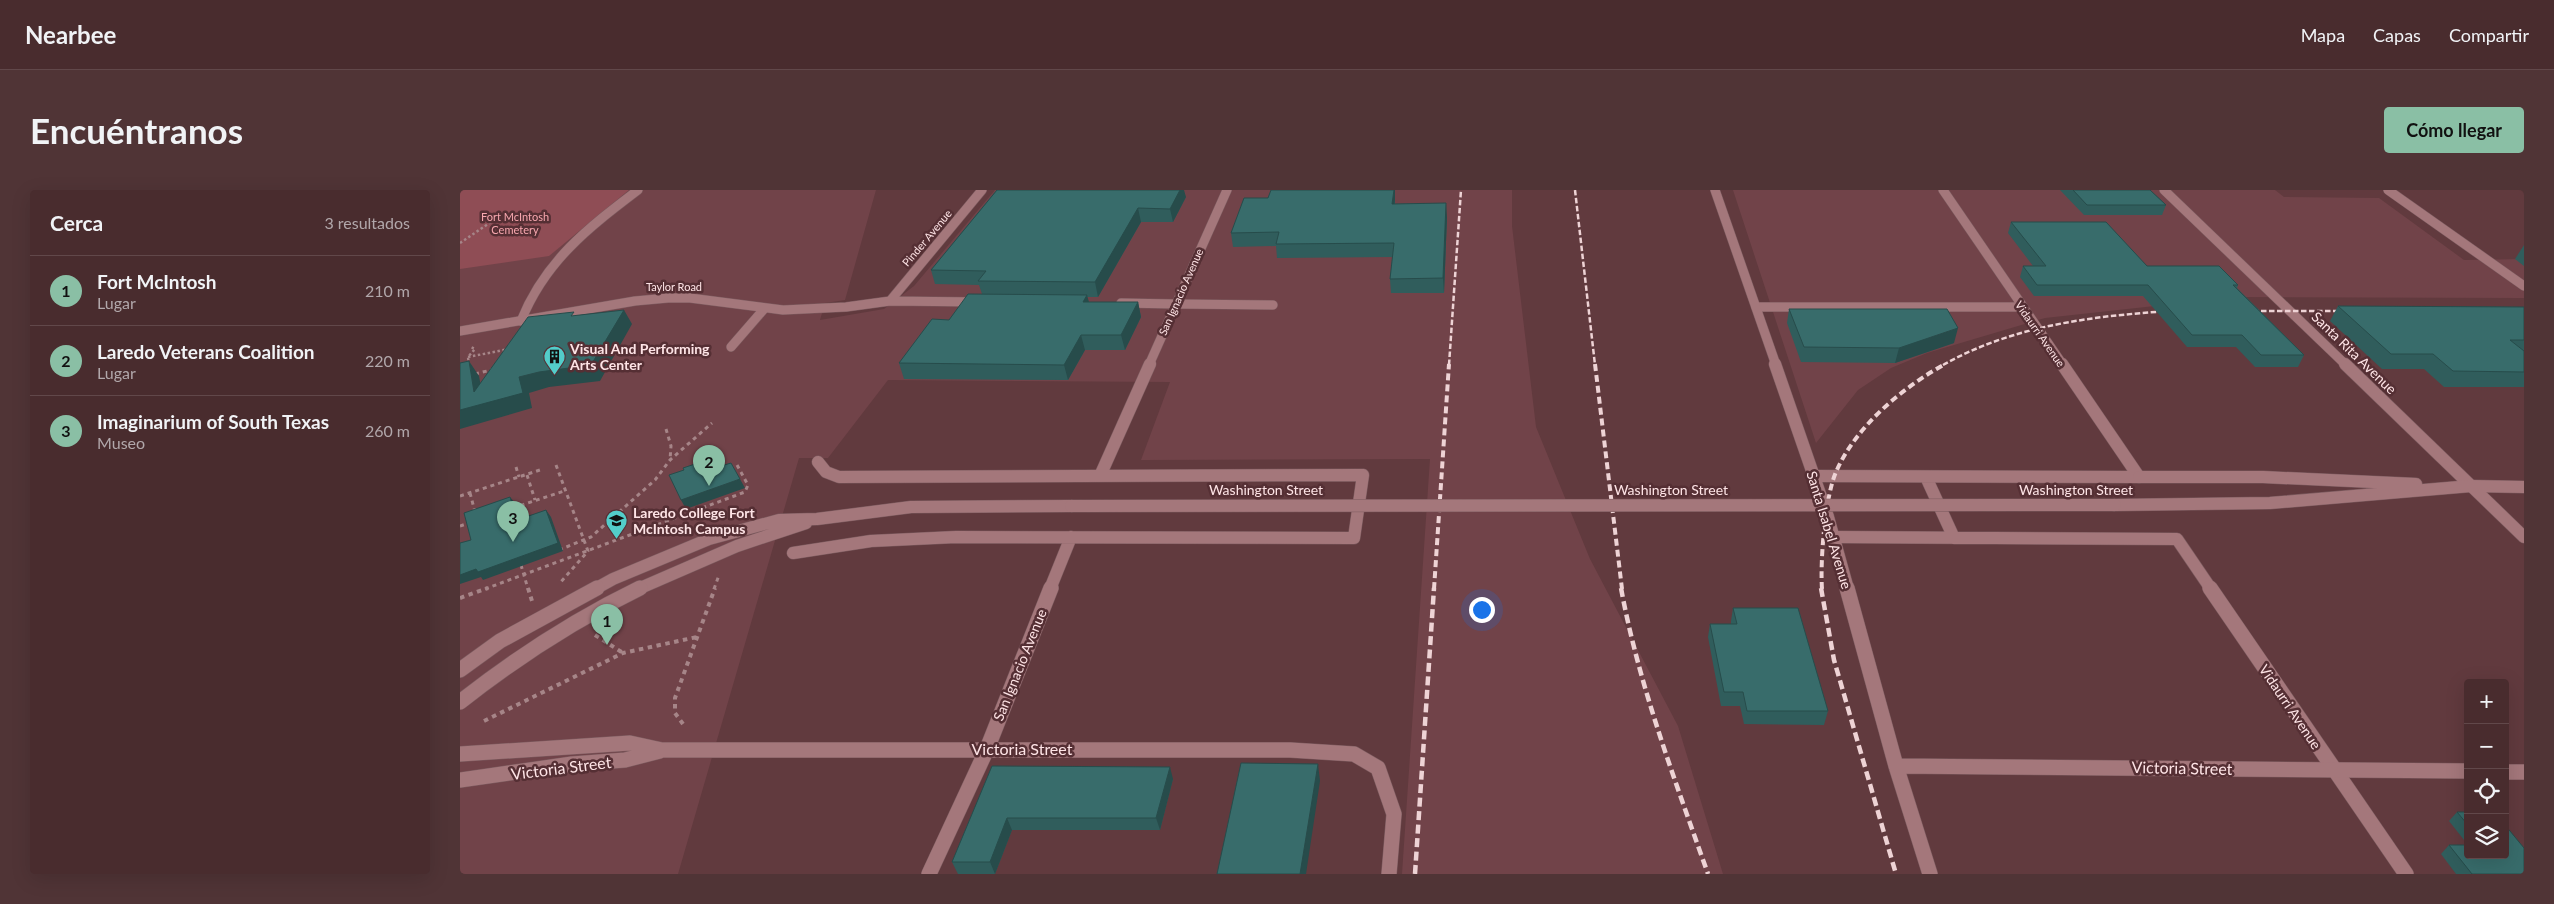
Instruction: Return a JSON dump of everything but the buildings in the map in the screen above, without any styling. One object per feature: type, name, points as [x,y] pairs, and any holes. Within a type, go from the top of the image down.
[{"type":"street","points":[[521,321],[534,290],[548,268],[584,234],[638,190]]},
{"type":"street","name":"Pinder Avenue","points":[[890,301],[982,190]]},
{"type":"street","name":"San Ignacio Avenue","points":[[1100,476],[1227,190]]},
{"type":"street","name":"Santa Isabel Avenue","points":[[1715,190],[1834,537],[1896,766],[1930,874]]},
{"type":"street","name":"Vidaurri Avenue","points":[[1944,190],[2021,308],[2139,477]]},
{"type":"street","name":"Santa Rita Avenue","points":[[2164,190],[2524,537]]},
{"type":"street","points":[[2388,190],[2524,286]]},
{"type":"street","name":"Taylor Road","points":[[460,332],[635,301],[668,298],[717,301],[764,309],[826,309],[890,301],[985,302]]},
{"type":"street","points":[[1109,303],[1273,305]]},
{"type":"street","points":[[1756,307],[2021,308]]},
{"type":"street","points":[[731,346],[736,336],[758,317],[764,309]]},
{"type":"street","points":[[793,553],[871,540],[956,537],[1354,538],[1363,475],[839,477],[828,474],[821,469],[818,462]]},
{"type":"street","name":"Washington Street","points":[[1813,476],[2263,477],[2524,487]]},
{"type":"street","points":[[1834,537],[1954,538],[1926,477]]},
{"type":"street","name":"Washington Street","points":[[817,519],[911,506],[2115,505],[2270,503],[2471,486]]},
{"type":"street","points":[[461,669],[500,642],[543,616],[613,579],[658,560],[709,539],[749,527],[779,520],[817,519]]},
{"type":"street","points":[[460,702],[532,647],[571,624],[626,596],[738,546],[817,519]]},
{"type":"street","name":"San Ignacio Avenue","points":[[929,874],[987,749],[1071,537]]},
{"type":"street","name":"Vidaurri Avenue","points":[[1954,538],[2176,539],[2406,874]]},
{"type":"street","name":"Victoria Street","points":[[460,754],[630,743],[662,750],[1290,750],[1354,754],[1378,768],[1394,814],[1389,874]]},
{"type":"street","name":"Victoria Street","points":[[460,780],[572,764],[625,760],[662,750]]},
{"type":"street","name":"Victoria Street","points":[[1896,766],[2464,771]]},
{"type":"street","points":[[2509,772],[2524,772]]},
{"type":"path","points":[[460,243],[491,222]]},
{"type":"path","points":[[468,357],[512,348]]},
{"type":"path","points":[[469,370],[468,357],[472,353]]},
{"type":"path","points":[[468,376],[491,370],[492,377]]},
{"type":"path","points":[[555,543],[558,550],[591,537],[655,480],[670,460],[712,423]]},
{"type":"path","points":[[666,429],[671,446],[670,460]]},
{"type":"path","points":[[460,598],[745,492],[748,486],[736,463]]},
{"type":"path","points":[[552,590],[588,554],[556,465]]},
{"type":"path","points":[[516,467],[519,477]]},
{"type":"path","points":[[460,496],[540,470]]},
{"type":"path","points":[[527,474],[535,500]]},
{"type":"path","points":[[514,516],[512,508],[564,490]]},
{"type":"path","points":[[460,526],[477,519],[470,493]]},
{"type":"path","points":[[513,567],[530,561]]},
{"type":"path","points":[[521,564],[533,603],[540,599]]},
{"type":"path","points":[[682,724],[675,714],[673,706],[715,582],[724,569]]},
{"type":"path","points":[[589,630],[623,653]]},
{"type":"path","points":[[484,721],[623,653],[697,637]]},
{"type":"shaded area","points":[[460,190],[876,190],[845,300],[825,303],[820,320],[884,309],[914,286],[995,190],[1512,190],[1512,226],[1536,427],[1590,559],[1678,726],[1723,874],[1402,874],[1430,459],[1141,460],[1170,382],[888,380],[828,458],[799,458],[678,874],[460,874]]},
{"type":"shaded area","points":[[1733,190],[2275,190],[2284,197],[2379,198],[2464,260],[2524,259],[2524,298],[2237,297],[2045,318],[1927,353],[1891,368],[1858,390],[1816,443]]},
{"type":"green space","name":"Fort McIntosh Cemetery","points":[[460,190],[629,190],[549,256],[460,269]]},
{"type":"railway","points":[[1449,365],[1461,190]]},
{"type":"railway","points":[[1575,190],[1595,365]]},
{"type":"railway","points":[[1945,364],[1996,341],[2053,325],[2111,316],[2170,311]]},
{"type":"railway","points":[[2245,311],[2348,311]]},
{"type":"railway","points":[[1434,589],[1449,364]]},
{"type":"railway","points":[[1595,364],[1622,589]]},
{"type":"railway","points":[[1822,589],[1826,513],[1832,483],[1845,455],[1855,439],[1882,410],[1913,385],[1945,364]]},
{"type":"railway","points":[[1415,874],[1434,588]]},
{"type":"railway","points":[[1621,588],[1648,697],[1708,874]]},
{"type":"railway","points":[[1821,588],[1834,660],[1896,874]]},
{"type":"place","name":"Visual And Performing Arts Center","points":[[554,376]]},
{"type":"place","name":"Laredo Veterans Coalition","points":[[709,486]]},
{"type":"place","name":"Laredo College Fort McIntosh Campus","points":[[617,540]]},
{"type":"place","name":"Imaginarium of South Texas","points":[[513,542]]},
{"type":"place","name":"Fort McIntosh","points":[[607,645]]}]
